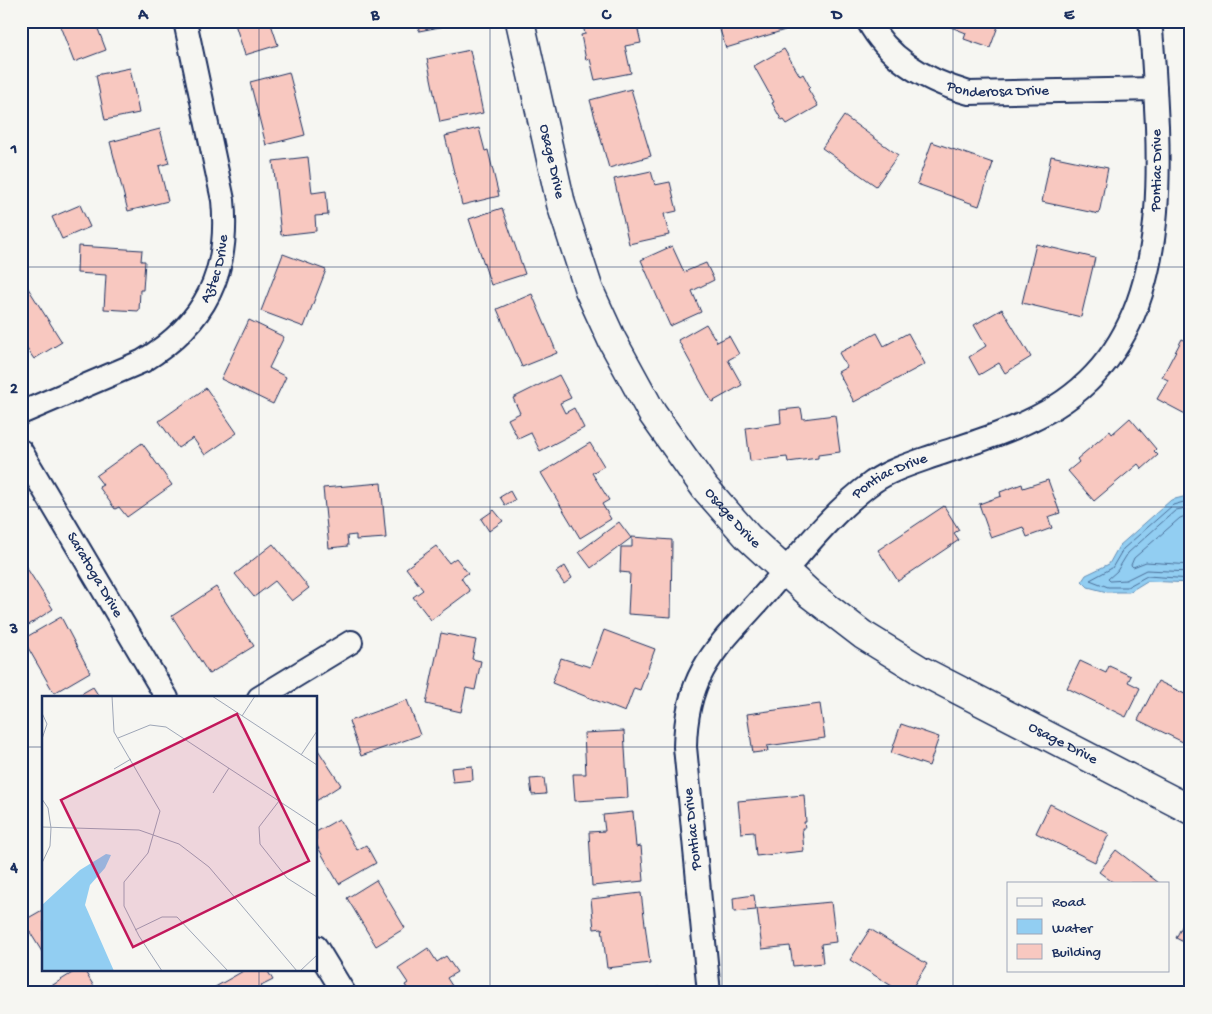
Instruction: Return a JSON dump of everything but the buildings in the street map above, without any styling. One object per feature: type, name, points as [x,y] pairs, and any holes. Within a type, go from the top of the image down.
[{"type":"street","name":"Aztec Drive","points":[[21,414],[143,361],[162,350],[187,328],[204,305],[217,280],[226,227],[223,200],[185,21]]},
{"type":"street","name":"Osage Drive","points":[[520,21],[565,220],[590,290],[612,340],[652,413],[677,451],[705,488],[748,537],[834,614],[920,670],[1191,810]]},
{"type":"street","name":"Ponderosa Drive","points":[[868,21],[887,48],[907,66],[944,86],[969,93],[1155,89]]},
{"type":"street","name":"Pontiac Drive","points":[[709,993],[685,747],[685,723],[693,688],[714,649],[846,505],[874,482],[906,466],[1010,430],[1041,415],[1084,385],[1100,371],[1115,350],[1131,322],[1153,247],[1158,196],[1155,89],[1150,21]]},
{"type":"street","name":"Saratoga Drive","points":[[21,451],[166,696]]},
{"type":"street","points":[[263,696],[351,642]]},
{"type":"street","points":[[318,950],[344,993]]},
{"type":"water","points":[[1191,495],[1191,583],[1147,581],[1129,592],[1107,592],[1088,587],[1082,581],[1086,575],[1109,564],[1119,546],[1171,500]]}]
